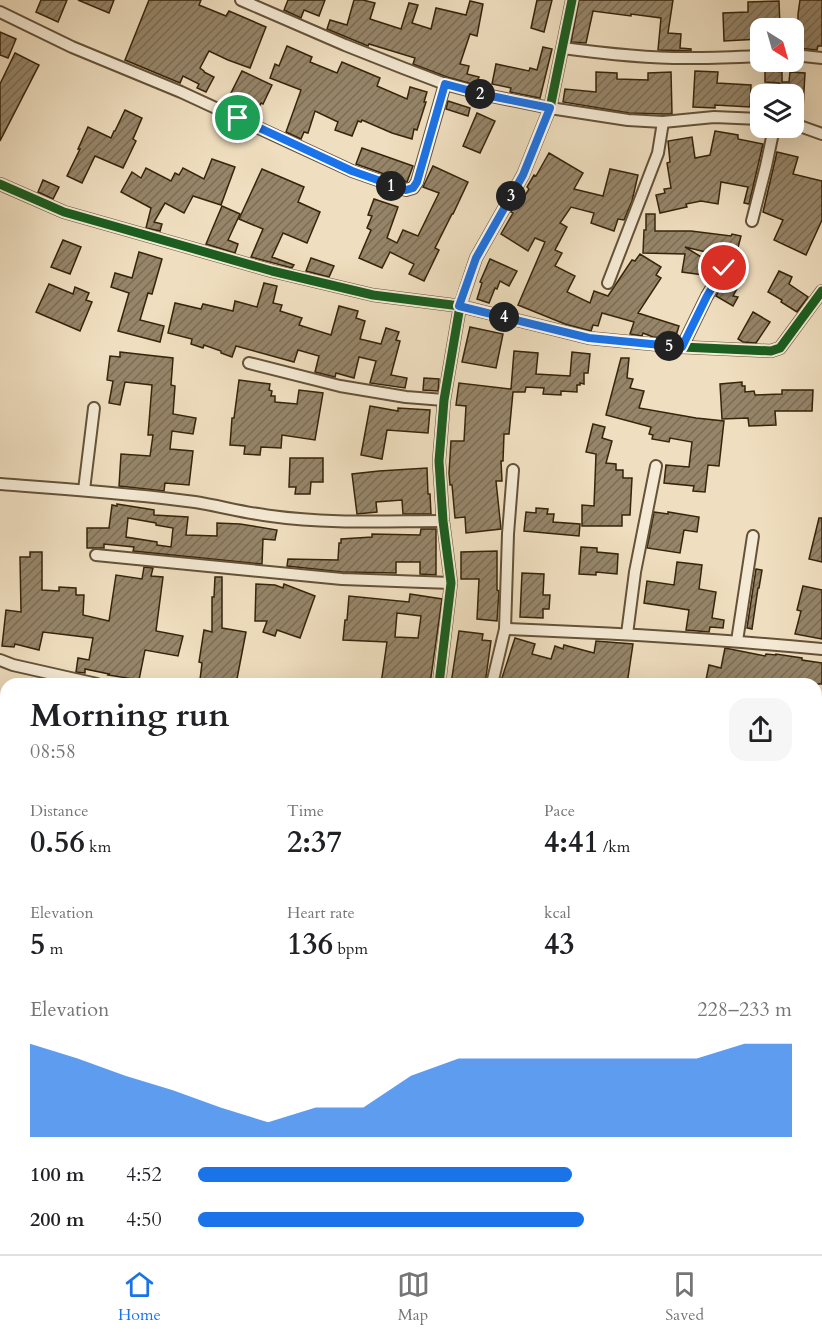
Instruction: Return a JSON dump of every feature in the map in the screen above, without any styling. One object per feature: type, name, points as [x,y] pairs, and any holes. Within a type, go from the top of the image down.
[{"type":"street","points":[[241,0],[345,45],[445,84],[486,95],[628,120],[663,122],[714,117],[750,118]]},
{"type":"street","points":[[441,678],[451,583],[443,521],[439,461],[444,400],[459,306],[476,258],[523,175],[550,108],[572,0]]},
{"type":"street","points":[[0,12],[72,47],[181,92],[352,171],[406,190],[413,188],[417,182],[445,84]]},
{"type":"street","points":[[563,48],[605,54],[675,58],[750,56]]},
{"type":"street","points":[[804,56],[822,58]]},
{"type":"street","points":[[608,283],[658,153],[663,122]]},
{"type":"street","points":[[804,128],[822,134]]},
{"type":"street","points":[[752,221],[772,138]]},
{"type":"street","points":[[0,183],[64,212],[272,271],[373,295],[459,306],[589,338],[682,347],[771,351],[780,348],[822,291]]},
{"type":"street","points":[[682,347],[707,296],[724,268]]},
{"type":"street","points":[[249,363],[340,386],[406,397],[444,400]]},
{"type":"street","points":[[84,490],[94,408]]},
{"type":"street","points":[[627,634],[635,572],[656,466]]},
{"type":"street","points":[[493,678],[505,629],[513,470]]},
{"type":"street","points":[[0,484],[195,502],[270,516],[363,523],[443,521]]},
{"type":"street","points":[[737,641],[753,536]]},
{"type":"street","points":[[96,555],[342,579],[451,583]]},
{"type":"street","points":[[505,629],[627,634],[822,649]]},
{"type":"street","points":[[0,660],[12,665],[70,678]]},
{"type":"building","points":[[41,0],[67,0],[58,22],[36,12]]},
{"type":"building","points":[[78,0],[114,0],[109,13]]},
{"type":"building","points":[[149,0],[201,0],[199,5],[226,16],[229,11],[266,27],[250,68],[209,51],[200,68],[214,77],[206,92],[197,88],[199,84],[183,76],[180,83],[125,60]]},
{"type":"building","points":[[288,0],[325,0],[319,16],[304,10],[301,18],[284,10]]},
{"type":"building","points":[[354,0],[375,3],[370,19],[401,29],[409,3],[418,5],[412,23],[431,29],[436,8],[466,15],[470,1],[483,4],[477,36],[470,34],[460,64],[469,66],[467,74],[479,77],[476,85],[413,64],[415,58],[369,44],[368,46],[327,29],[330,20],[347,25]]},
{"type":"building","points":[[537,0],[552,0],[544,32],[531,28]]},
{"type":"building","points":[[579,0],[673,0],[668,33],[681,34],[680,48],[691,49],[691,51],[658,50],[661,18],[593,11],[586,43],[571,42]]},
{"type":"building","points":[[800,0],[822,0],[822,46],[818,46],[817,50],[804,49],[804,18],[798,18]]},
{"type":"building","points":[[779,1],[780,18],[750,18],[750,40],[724,41],[723,13],[748,12],[748,2]]},
{"type":"building","points":[[0,32],[16,39],[8,58],[0,55]]},
{"type":"building","points":[[287,46],[312,57],[310,62],[337,73],[342,62],[380,78],[377,86],[407,99],[410,87],[427,92],[424,102],[426,102],[412,139],[362,120],[358,121],[352,136],[335,130],[338,122],[315,111],[308,133],[304,132],[301,139],[286,132],[301,90],[270,78],[275,64],[279,66]]},
{"type":"building","points":[[543,47],[552,49],[540,98],[510,92],[511,88],[492,84],[496,64],[529,71],[530,68],[537,70]]},
{"type":"building","points":[[15,53],[39,65],[0,141],[0,84]]},
{"type":"building","points":[[242,71],[272,85],[257,111],[241,103],[243,99],[231,93]]},
{"type":"building","points":[[695,71],[718,72],[717,83],[750,85],[750,107],[715,105],[715,108],[693,107]]},
{"type":"building","points":[[596,72],[617,73],[617,79],[648,80],[648,73],[671,72],[672,114],[629,113],[563,102],[565,89],[596,92]]},
{"type":"building","points":[[765,72],[782,72],[782,82],[789,82],[790,72],[805,73],[804,91],[804,84],[765,82]]},
{"type":"building","points":[[448,101],[470,108],[468,116],[446,109]]},
{"type":"building","points":[[125,110],[142,118],[133,139],[136,141],[123,168],[95,156],[82,183],[67,176],[88,127],[111,138]]},
{"type":"building","points":[[477,113],[495,121],[480,153],[463,146]]},
{"type":"building","points":[[715,131],[738,135],[738,139],[763,144],[749,204],[744,203],[748,187],[721,182],[718,204],[701,201],[686,204],[687,207],[660,213],[656,195],[665,193],[664,189],[671,188],[667,163],[670,162],[668,141],[692,137],[695,158],[710,155]]},
{"type":"building","points":[[362,148],[413,166],[407,182],[356,164]]},
{"type":"building","points":[[777,152],[798,157],[793,174],[822,181],[822,220],[806,255],[774,240],[783,220],[763,212]]},
{"type":"building","points":[[549,153],[583,173],[574,189],[603,196],[610,169],[638,175],[632,201],[624,220],[618,219],[614,231],[591,223],[594,213],[571,207],[560,223],[567,227],[555,250],[562,253],[555,266],[575,276],[567,292],[590,303],[594,291],[608,296],[632,260],[635,261],[640,254],[661,267],[656,275],[661,278],[638,313],[679,326],[675,339],[653,337],[643,333],[642,336],[630,334],[634,322],[602,313],[598,326],[593,325],[591,331],[565,324],[518,305],[545,242],[535,238],[528,251],[501,234],[513,213],[511,212],[513,208],[516,203],[519,205],[529,189],[527,187]]},
{"type":"building","points":[[212,159],[235,167],[221,205],[193,196],[184,213],[165,203],[154,222],[162,224],[160,231],[146,228],[151,208],[121,192],[132,172],[141,178],[146,168],[171,181],[175,173],[179,175],[183,168],[204,179]]},
{"type":"building","points":[[433,166],[468,182],[435,248],[439,250],[424,281],[409,274],[414,264],[390,252],[382,268],[359,258],[371,230],[367,228],[372,216],[368,215],[374,199],[398,207],[387,238],[397,243],[403,230],[418,236],[439,193],[423,187]]},
{"type":"building","points":[[262,169],[304,187],[298,202],[320,212],[307,243],[283,233],[272,257],[294,265],[292,268],[251,257],[263,229],[239,219]]},
{"type":"building","points":[[43,180],[59,187],[53,199],[38,192]]},
{"type":"building","points":[[222,206],[240,214],[228,240],[238,244],[235,253],[206,244]]},
{"type":"building","points":[[646,214],[655,214],[655,231],[691,231],[741,236],[735,259],[685,247],[716,266],[711,276],[682,272],[685,254],[643,253]]},
{"type":"building","points":[[63,240],[81,247],[70,274],[51,267]]},
{"type":"building","points":[[139,252],[162,259],[152,294],[148,293],[140,320],[164,326],[160,342],[118,331],[129,293],[111,287],[115,273],[132,278]]},
{"type":"building","points":[[311,258],[334,266],[329,277],[306,271]]},
{"type":"building","points":[[490,259],[517,271],[509,286],[500,281],[489,303],[477,299],[482,283],[480,282]]},
{"type":"building","points":[[779,271],[792,277],[789,284],[808,297],[797,312],[768,292]]},
{"type":"building","points":[[729,274],[738,279],[734,279],[732,283],[738,287],[733,296],[738,297],[733,306],[716,296]]},
{"type":"building","points":[[264,283],[277,286],[273,303],[282,305],[280,311],[302,318],[299,325],[331,335],[339,306],[358,311],[356,318],[365,321],[360,339],[381,344],[386,328],[399,332],[396,340],[400,341],[391,375],[407,378],[405,388],[370,383],[376,361],[359,357],[354,378],[336,373],[335,377],[315,372],[319,356],[298,350],[294,362],[236,346],[232,357],[204,345],[203,348],[191,344],[192,339],[168,333],[175,303],[201,309],[203,304],[233,311],[235,301],[257,307]]},
{"type":"building","points":[[49,284],[73,294],[75,287],[89,293],[86,300],[92,302],[80,331],[36,312]]},
{"type":"building","points":[[753,312],[770,322],[756,343],[743,342],[738,339]]},
{"type":"building","points":[[470,327],[503,334],[496,368],[462,362]]},
{"type":"building","points":[[514,351],[538,353],[536,374],[570,376],[572,352],[590,354],[588,373],[584,373],[584,384],[577,385],[577,392],[561,391],[561,395],[543,394],[544,388],[526,387],[525,392],[513,392],[509,434],[504,434],[503,461],[501,461],[502,481],[496,481],[501,529],[466,533],[465,517],[455,518],[449,473],[451,441],[464,441],[466,406],[456,405],[459,383],[511,389]]},
{"type":"building","points":[[120,352],[173,358],[171,385],[175,386],[173,414],[196,418],[193,434],[172,431],[170,449],[193,451],[189,485],[165,483],[164,491],[119,486],[121,454],[150,456],[153,435],[148,435],[152,385],[125,382],[120,405],[109,403],[113,381],[107,380],[110,356],[120,357]]},
{"type":"building","points":[[621,358],[629,358],[627,378],[633,379],[630,388],[644,391],[639,408],[724,421],[719,466],[708,465],[705,492],[693,491],[694,486],[664,483],[666,465],[689,467],[692,442],[670,438],[669,442],[652,439],[653,435],[649,434],[651,427],[606,415]]},
{"type":"building","points":[[424,378],[439,379],[438,391],[423,390]]},
{"type":"building","points":[[239,380],[270,384],[269,390],[272,391],[271,396],[275,396],[275,402],[297,404],[299,390],[323,393],[315,440],[282,435],[281,448],[261,447],[260,455],[244,454],[245,446],[230,445]]},
{"type":"building","points":[[742,382],[745,392],[754,391],[755,395],[782,394],[782,390],[813,390],[812,411],[775,411],[776,425],[749,426],[748,418],[722,419],[720,384]]},
{"type":"building","points":[[370,406],[398,411],[398,408],[430,410],[428,433],[387,430],[382,459],[361,455]]},
{"type":"building","points":[[593,424],[605,427],[602,438],[612,441],[606,463],[616,464],[616,470],[623,470],[623,478],[632,478],[630,515],[622,515],[622,526],[582,526],[582,505],[594,506],[596,454],[586,452]]},
{"type":"building","points":[[290,458],[323,458],[323,482],[311,482],[310,494],[295,494],[296,487],[289,487]]},
{"type":"building","points":[[427,468],[431,514],[403,514],[402,500],[376,502],[377,512],[357,514],[352,474]]},
{"type":"building","points":[[117,504],[154,510],[154,515],[188,517],[186,535],[217,536],[217,523],[277,530],[275,540],[263,539],[262,564],[133,551],[134,547],[104,544],[104,548],[87,548],[87,528],[109,528],[112,505],[117,506]],"holes":[[[128,518],[156,523],[156,525],[173,528],[171,547],[157,545],[157,542],[126,537]]]},
{"type":"building","points":[[536,508],[548,509],[547,514],[554,514],[553,522],[580,524],[579,536],[524,531],[526,512],[536,513]]},
{"type":"building","points":[[654,512],[699,517],[697,532],[684,530],[680,553],[647,548]]},
{"type":"building","points":[[819,518],[822,518],[822,562],[809,559]]},
{"type":"building","points":[[421,529],[436,529],[436,575],[420,574],[420,562],[396,562],[396,573],[342,572],[287,566],[288,559],[338,560],[341,539],[372,537],[372,534],[420,535]]},
{"type":"building","points":[[581,547],[597,548],[597,552],[618,554],[617,574],[596,572],[596,575],[579,574]]},
{"type":"building","points":[[497,551],[497,590],[499,591],[497,621],[477,619],[479,579],[461,579],[461,552]]},
{"type":"building","points":[[30,552],[42,552],[42,590],[59,591],[59,587],[76,588],[76,595],[84,595],[83,615],[109,621],[116,575],[142,579],[144,567],[153,568],[151,576],[163,577],[156,631],[183,636],[178,656],[145,650],[139,678],[127,678],[85,669],[85,673],[76,672],[78,658],[89,660],[93,638],[43,632],[39,650],[15,644],[14,647],[2,646],[6,610],[21,612],[20,557],[30,557]]},
{"type":"building","points":[[677,562],[702,565],[699,589],[716,592],[712,618],[724,620],[723,628],[710,627],[709,632],[686,630],[689,610],[644,603],[647,581],[674,585]]},
{"type":"building","points":[[756,569],[762,570],[752,629],[747,628]]},
{"type":"building","points":[[522,573],[544,574],[543,595],[550,595],[549,609],[543,609],[543,618],[520,617]]},
{"type":"building","points":[[215,577],[222,577],[222,628],[246,632],[237,678],[200,678],[202,663],[199,662],[204,630],[212,632],[212,597],[214,597]]},
{"type":"building","points":[[256,584],[283,588],[284,584],[315,596],[300,638],[277,630],[275,636],[263,632],[267,621],[255,621]]},
{"type":"building","points":[[803,586],[822,590],[822,639],[795,634],[801,611],[797,610]]},
{"type":"building","points":[[410,594],[442,599],[431,678],[382,678],[387,642],[343,640],[349,596],[409,602]],"holes":[[[397,613],[421,616],[418,638],[395,637]]]},
{"type":"building","points":[[459,631],[483,634],[482,640],[491,641],[486,678],[452,678]]},
{"type":"building","points":[[515,638],[535,644],[532,654],[551,659],[555,646],[563,649],[564,645],[594,653],[596,641],[633,644],[628,678],[502,678]]},
{"type":"building","points":[[725,648],[765,656],[776,654],[802,658],[802,660],[822,663],[822,678],[706,678],[709,665],[721,668]]},
{"type":"cycle path","points":[[440,678],[451,583],[443,521],[439,461],[444,400],[460,306],[476,258],[523,175],[550,108],[572,0]]},
{"type":"cycle path","points":[[0,184],[64,212],[272,271],[373,295],[460,306],[589,338],[682,347],[771,351],[780,348],[822,291]]},
{"type":"route","points":[[238,118],[352,171],[406,190],[413,188],[417,182],[445,84],[550,108],[523,175],[476,258],[459,306],[589,338],[682,347],[707,296],[724,268]]}]
